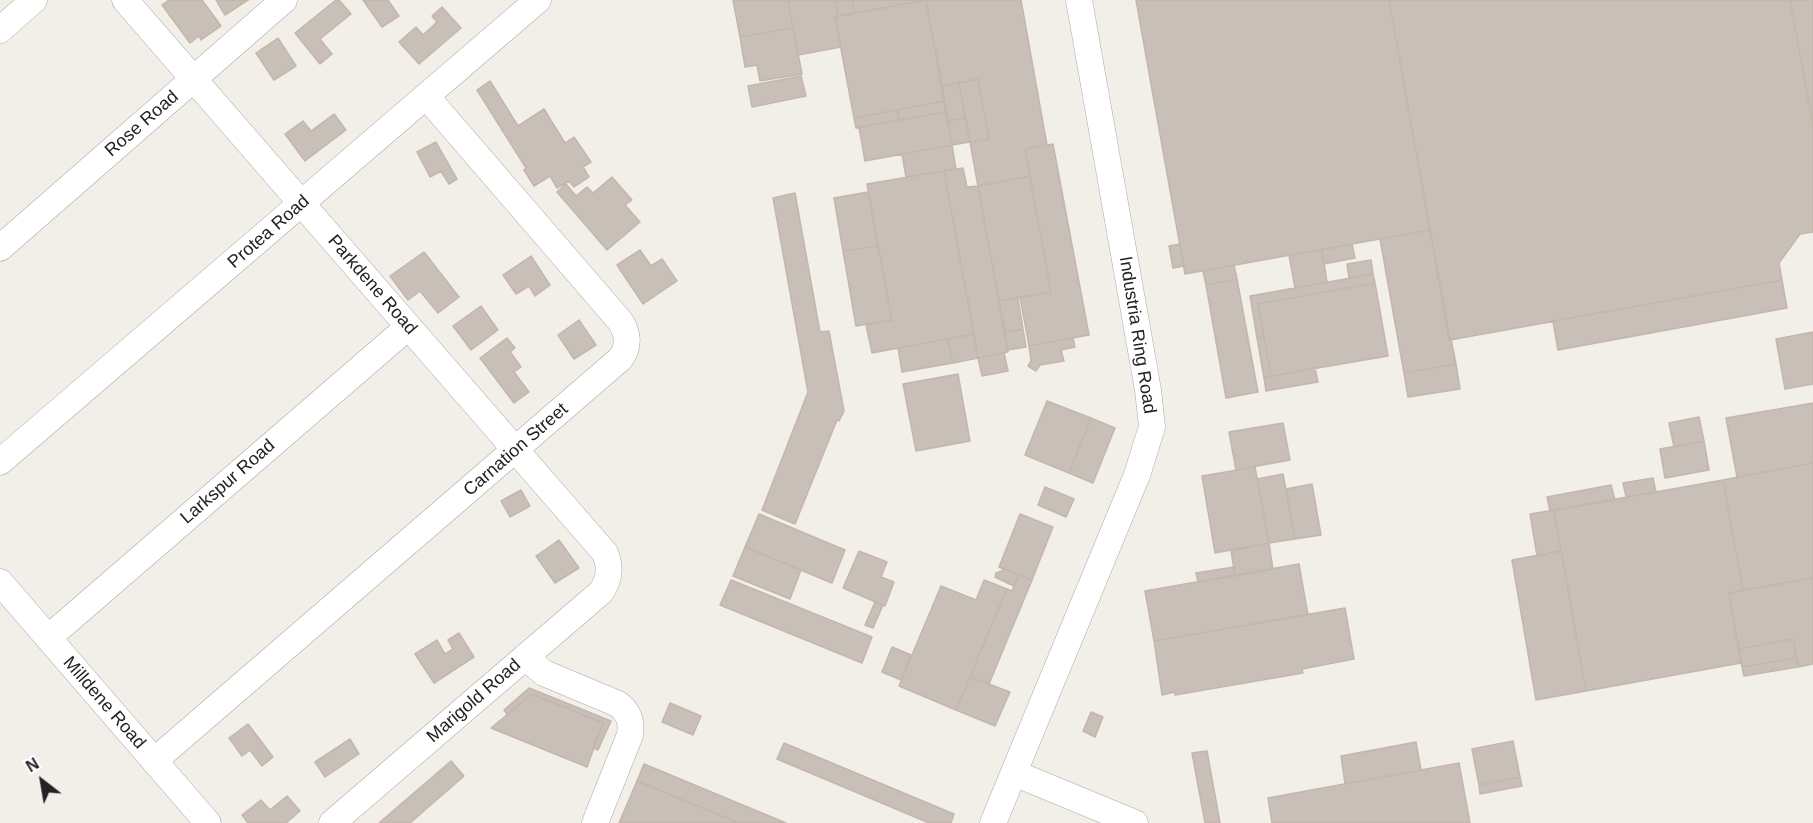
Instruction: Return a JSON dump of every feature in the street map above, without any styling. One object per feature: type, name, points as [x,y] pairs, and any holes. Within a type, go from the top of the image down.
[{"type":"street","points":[[0,30],[34,0]]},
{"type":"street","name":"Parkdene Road","points":[[125,0],[605,553],[609,574]]},
{"type":"street","name":"Rose Road","points":[[0,248],[284,0]]},
{"type":"street","name":"Protea Road","points":[[0,462],[538,0]]},
{"type":"street","name":"Industria Ring Road","points":[[993,823],[1137,475],[1152,427],[1148,390],[1079,0]]},
{"type":"street","name":"Carnation Street","points":[[154,761],[515,451],[620,359],[625,351],[626,334],[620,321],[426,96]]},
{"type":"street","name":"Larkspur Road","points":[[48,638],[408,327]]},
{"type":"street","name":"Marigold Road","points":[[332,823],[601,592],[609,574]]},
{"type":"street","name":"Milldene Road","points":[[0,582],[207,823]]},
{"type":"street","points":[[525,657],[544,673],[618,704],[631,721],[630,735],[595,823]]},
{"type":"street","points":[[1014,773],[1135,823]]},
{"type":"building","points":[[169,0],[202,0],[221,26],[201,40],[199,36],[190,43],[162,5]]},
{"type":"building","points":[[216,0],[248,0],[225,15]]},
{"type":"building","points":[[336,0],[339,0],[351,14],[320,39],[332,54],[320,64],[295,33]]},
{"type":"building","points":[[363,0],[388,0],[399,16],[382,27]]},
{"type":"building","points":[[733,0],[788,0],[793,28],[740,37]]},
{"type":"building","points":[[788,0],[835,0],[838,16],[835,17],[841,47],[798,55]]},
{"type":"building","points":[[835,0],[852,0],[854,13],[838,16]]},
{"type":"building","points":[[852,0],[926,0],[854,13]]},
{"type":"building","points":[[926,0],[944,101],[854,118],[835,17]]},
{"type":"building","points":[[926,0],[1021,0],[1047,145],[1025,149],[1030,176],[978,186],[970,142],[989,139],[978,79],[942,86]]},
{"type":"building","points":[[1136,0],[1389,0],[1430,230],[1185,274]]},
{"type":"building","points":[[1389,0],[1790,0],[1813,126],[1813,232],[1800,234],[1779,263],[1782,280],[1450,340]]},
{"type":"building","points":[[1790,0],[1813,0],[1813,126]]},
{"type":"building","points":[[442,7],[461,28],[419,64],[399,42],[416,27],[423,35],[437,22],[432,16]]},
{"type":"building","points":[[793,28],[802,74],[760,81],[757,65],[745,67],[740,37]]},
{"type":"building","points":[[278,38],[296,66],[274,80],[256,53]]},
{"type":"building","points":[[801,76],[806,96],[752,107],[748,86]]},
{"type":"building","points":[[978,79],[989,139],[970,142],[959,83]]},
{"type":"building","points":[[490,81],[518,126],[544,109],[565,143],[574,137],[591,162],[583,167],[589,177],[574,187],[569,181],[557,188],[550,176],[534,186],[524,170],[526,168],[477,90]]},
{"type":"building","points":[[959,83],[965,118],[948,121],[942,86]]},
{"type":"building","points":[[944,101],[946,112],[899,120],[897,110]]},
{"type":"building","points":[[897,110],[899,120],[856,128],[854,118]]},
{"type":"building","points":[[946,112],[952,145],[865,161],[859,127]]},
{"type":"building","points":[[334,114],[346,130],[305,161],[285,134],[303,121],[311,131]]},
{"type":"building","points":[[965,118],[970,142],[952,145],[948,121]]},
{"type":"building","points":[[436,142],[457,179],[449,184],[441,171],[430,177],[417,152]]},
{"type":"building","points":[[1053,144],[1089,335],[1029,346],[1020,297],[1051,292],[1025,149]]},
{"type":"building","points":[[952,145],[956,169],[906,177],[902,154]]},
{"type":"building","points":[[963,168],[967,187],[978,186],[1008,352],[978,358],[944,171]]},
{"type":"building","points":[[944,171],[974,334],[872,353],[866,325],[892,320],[867,184]]},
{"type":"building","points":[[1030,176],[1051,292],[999,301],[978,186]]},
{"type":"building","points":[[612,177],[632,200],[625,205],[640,222],[607,250],[557,192],[566,184],[576,196],[587,187],[593,193]]},
{"type":"building","points":[[868,192],[878,246],[843,251],[834,198]]},
{"type":"building","points":[[795,193],[820,332],[829,331],[844,411],[839,421],[837,420],[795,524],[762,510],[808,392],[773,198]]},
{"type":"building","points":[[1430,230],[1449,340],[1451,339],[1456,364],[1404,373],[1380,239]]},
{"type":"building","points":[[1180,244],[1184,266],[1173,268],[1169,246]]},
{"type":"building","points":[[1352,244],[1355,258],[1324,264],[1322,250]]},
{"type":"building","points":[[878,246],[892,320],[856,326],[843,251]]},
{"type":"building","points":[[640,250],[651,266],[662,259],[677,281],[643,304],[617,265]]},
{"type":"building","points":[[1322,250],[1327,282],[1295,288],[1289,255]]},
{"type":"building","points":[[424,252],[459,297],[438,313],[420,291],[408,300],[390,276]]},
{"type":"building","points":[[531,256],[550,285],[535,296],[529,286],[516,294],[503,275]]},
{"type":"building","points":[[1371,260],[1373,274],[1349,278],[1347,264]]},
{"type":"building","points":[[1234,265],[1237,279],[1206,285],[1203,271]]},
{"type":"building","points":[[1373,274],[1375,283],[1258,304],[1264,337],[1257,338],[1250,296]]},
{"type":"building","points":[[1237,279],[1258,392],[1226,398],[1206,285]]},
{"type":"building","points":[[1782,280],[1787,308],[1558,350],[1553,321]]},
{"type":"building","points":[[1375,283],[1388,356],[1271,376],[1258,304]]},
{"type":"building","points":[[1018,298],[1023,329],[1005,332],[999,301]]},
{"type":"building","points":[[481,306],[498,330],[471,350],[453,326]]},
{"type":"building","points":[[579,320],[596,345],[574,359],[558,335]]},
{"type":"building","points":[[1023,329],[1026,347],[1008,350],[1005,332]]},
{"type":"building","points":[[1813,332],[1813,384],[1785,389],[1776,339]]},
{"type":"building","points":[[974,334],[978,358],[953,363],[948,339]]},
{"type":"building","points":[[1264,337],[1271,376],[1264,378],[1257,338]]},
{"type":"building","points":[[507,338],[515,348],[510,352],[521,367],[514,372],[529,392],[514,403],[480,358]]},
{"type":"building","points":[[1073,338],[1075,347],[1061,350],[1064,361],[1040,365],[1036,371],[1028,366],[1031,361],[1029,346]]},
{"type":"building","points":[[948,339],[953,363],[902,372],[898,348]]},
{"type":"building","points":[[1004,353],[1008,371],[982,376],[978,358]]},
{"type":"building","points":[[1456,364],[1460,389],[1408,397],[1404,373]]},
{"type":"building","points":[[1315,368],[1318,382],[1266,391],[1264,378]]},
{"type":"building","points":[[958,374],[970,441],[916,451],[903,384]]},
{"type":"building","points":[[1047,401],[1091,418],[1069,473],[1025,455]]},
{"type":"building","points":[[1813,403],[1813,463],[1737,477],[1726,418]]},
{"type":"building","points":[[1699,417],[1704,441],[1674,447],[1669,423]]},
{"type":"building","points":[[1091,418],[1115,428],[1093,483],[1069,473]]},
{"type":"building","points":[[1283,423],[1290,460],[1236,470],[1229,432]]},
{"type":"building","points":[[1704,441],[1709,470],[1665,478],[1660,449]]},
{"type":"building","points":[[1813,463],[1813,578],[1743,590],[1723,480]]},
{"type":"building","points":[[1255,467],[1269,543],[1215,553],[1202,476]]},
{"type":"building","points":[[1283,474],[1295,539],[1269,543],[1257,479]]},
{"type":"building","points":[[1653,478],[1656,492],[1626,497],[1623,483]]},
{"type":"building","points":[[1723,480],[1743,590],[1729,593],[1741,663],[1586,691],[1554,510]]},
{"type":"building","points":[[1312,484],[1321,535],[1295,539],[1286,489]]},
{"type":"building","points":[[1611,485],[1615,500],[1550,511],[1547,497]]},
{"type":"building","points":[[1045,487],[1074,499],[1066,517],[1038,505]]},
{"type":"building","points":[[521,490],[530,506],[510,517],[501,501]]},
{"type":"building","points":[[1554,510],[1561,551],[1537,556],[1530,514]]},
{"type":"building","points":[[759,514],[845,550],[832,583],[745,547]]},
{"type":"building","points":[[1020,514],[1053,527],[1032,580],[999,567]]},
{"type":"building","points":[[559,540],[579,568],[555,583],[536,556]]},
{"type":"building","points":[[1269,543],[1273,569],[1235,576],[1231,551]]},
{"type":"building","points":[[745,547],[801,570],[790,599],[733,576]]},
{"type":"building","points":[[859,551],[887,562],[881,577],[894,582],[885,606],[843,588]]},
{"type":"building","points":[[1561,551],[1586,691],[1536,700],[1512,560]]},
{"type":"building","points":[[1299,564],[1308,615],[1154,641],[1145,591]]},
{"type":"building","points":[[1234,567],[1235,576],[1198,582],[1196,573]]},
{"type":"building","points":[[1003,568],[1019,575],[1014,586],[995,577],[996,573],[1002,571]]},
{"type":"building","points":[[1019,575],[1032,580],[989,684],[970,677],[1007,589],[1012,591]]},
{"type":"building","points":[[1813,578],[1813,664],[1798,667],[1793,639],[1739,649],[1729,593]]},
{"type":"building","points":[[731,580],[872,637],[862,663],[720,605]]},
{"type":"building","points":[[984,580],[1007,589],[956,710],[899,686],[941,586],[976,600]]},
{"type":"building","points":[[875,602],[883,605],[873,628],[865,625]]},
{"type":"building","points":[[1345,608],[1354,659],[1302,669],[1303,673],[1175,695],[1175,692],[1162,695],[1154,641]]},
{"type":"building","points":[[459,633],[474,657],[434,683],[415,654],[437,640],[445,654],[453,649],[448,640]]},
{"type":"building","points":[[1793,639],[1796,658],[1742,667],[1739,649]]},
{"type":"building","points":[[892,647],[911,655],[901,680],[882,672]]},
{"type":"building","points":[[1796,658],[1798,667],[1744,676],[1742,667]]},
{"type":"building","points":[[970,677],[1010,692],[995,726],[956,710]]},
{"type":"building","points":[[529,688],[611,721],[598,750],[593,748],[603,723],[532,694],[507,714],[504,710]]},
{"type":"building","points":[[532,694],[603,723],[587,767],[491,728]]},
{"type":"building","points":[[670,703],[701,716],[693,735],[662,722]]},
{"type":"building","points":[[1091,712],[1103,717],[1095,737],[1083,731]]},
{"type":"building","points":[[248,724],[273,757],[262,766],[250,750],[242,756],[229,738]]},
{"type":"building","points":[[350,739],[359,754],[325,777],[315,762]]},
{"type":"building","points":[[1513,741],[1520,777],[1479,785],[1472,749]]},
{"type":"building","points":[[1416,742],[1421,770],[1345,784],[1341,756]]},
{"type":"building","points":[[784,743],[954,814],[951,823],[929,823],[777,759]]},
{"type":"building","points":[[1207,751],[1220,823],[1205,823],[1192,753]]},
{"type":"building","points":[[451,761],[464,776],[410,823],[379,823]]},
{"type":"building","points":[[1459,763],[1470,823],[1272,823],[1268,798]]},
{"type":"building","points":[[644,764],[786,823],[739,823],[637,781]]},
{"type":"building","points":[[1520,777],[1522,786],[1480,794],[1479,785]]},
{"type":"building","points":[[637,781],[739,823],[619,823]]},
{"type":"building","points":[[287,796],[300,811],[286,823],[248,823],[242,815],[261,800],[270,810]]}]
